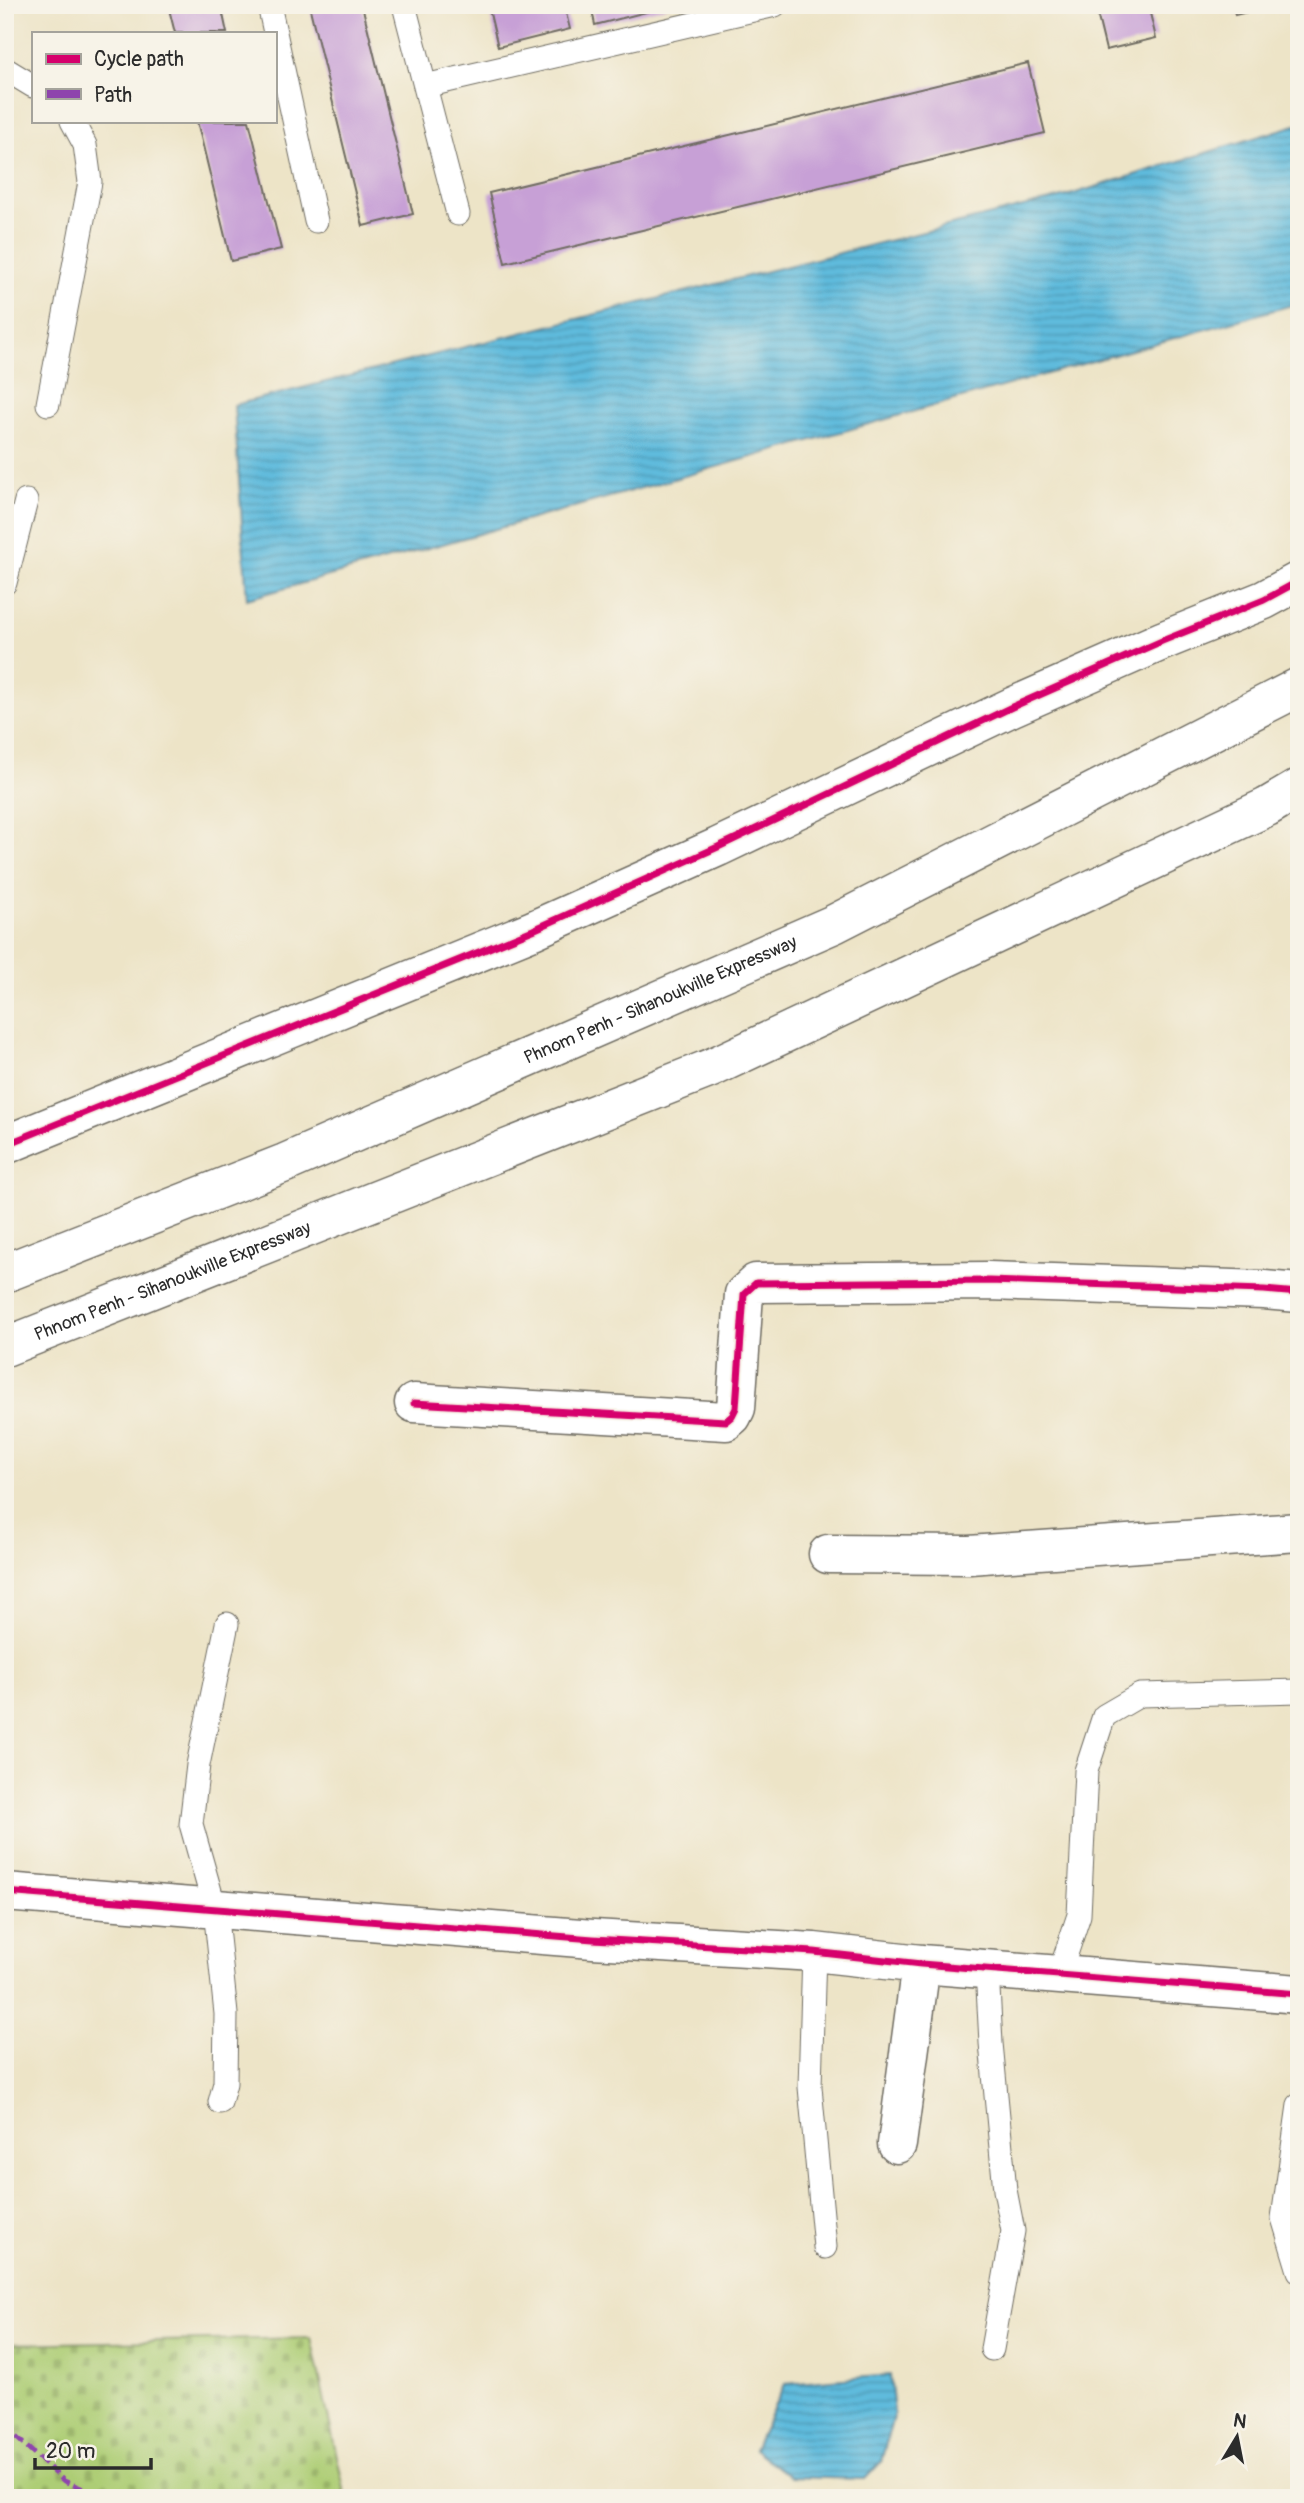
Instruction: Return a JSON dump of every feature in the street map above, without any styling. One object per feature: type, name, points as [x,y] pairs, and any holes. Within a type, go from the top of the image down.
[{"type":"main road","points":[[5,1145],[533,930],[718,847],[1012,708],[1162,641],[1264,600],[1299,580]]},
{"type":"main road","name":"Phnom Penh - Sihanoukville Expressway","points":[[5,1273],[285,1163],[834,924],[1299,687]]},
{"type":"main road","name":"Phnom Penh - Sihanoukville Expressway","points":[[5,1347],[711,1068],[1267,807],[1299,788]]},
{"type":"main road","points":[[414,1403],[726,1421],[736,1408],[744,1294],[756,1283],[989,1281],[1250,1289],[1299,1293]]},
{"type":"main road","points":[[828,1554],[969,1555],[1299,1532]]},
{"type":"main road","points":[[5,1892],[593,1939],[814,1952],[921,1964],[1299,1994]]},
{"type":"main road","points":[[897,2144],[921,1964]]},
{"type":"lane","points":[[269,5],[275,32]]},
{"type":"lane","points":[[404,5],[458,214]]},
{"type":"lane","points":[[425,86],[775,5]]},
{"type":"lane","points":[[276,37],[316,221]]},
{"type":"lane","points":[[5,69],[32,85]]},
{"type":"lane","points":[[48,404],[90,182],[85,145],[73,122]]},
{"type":"lane","points":[[5,583],[26,500]]},
{"type":"lane","points":[[220,2102],[225,2083],[226,2014],[215,1909],[191,1824],[198,1765],[227,1623]]},
{"type":"lane","points":[[1059,1975],[1079,1915],[1086,1771],[1104,1716],[1140,1695],[1299,1691]]},
{"type":"lane","points":[[814,1952],[810,2087],[825,2247]]},
{"type":"lane","points":[[987,1969],[1005,2190],[1013,2231],[992,2349]]},
{"type":"lane","points":[[1299,2105],[1283,2218],[1299,2272]]},
{"type":"green space","points":[[311,2338],[346,2498],[5,2498],[5,2344]]},
{"type":"water","points":[[1299,124],[1299,303],[247,599],[234,405],[1063,197]]},
{"type":"water","points":[[890,2375],[894,2413],[881,2462],[865,2479],[790,2477],[754,2449],[785,2384]]},
{"type":"building","points":[[168,5],[221,5],[227,32],[175,32]]},
{"type":"building","points":[[309,5],[362,5],[413,214],[363,226]]},
{"type":"building","points":[[488,5],[564,5],[570,29],[498,47]]},
{"type":"building","points":[[591,5],[670,5],[670,6],[595,25]]},
{"type":"building","points":[[1095,5],[1148,5],[1156,38],[1106,50]]},
{"type":"building","points":[[1233,5],[1272,5],[1272,6],[1235,15]]},
{"type":"building","points":[[1028,63],[1045,133],[505,263],[489,193]]},
{"type":"building","points":[[197,122],[249,122],[281,249],[231,261]]},
{"type":"marked path","points":[[5,2427],[64,2481],[105,2498]]},
{"type":"cycle path","points":[[5,1145],[533,930],[718,847],[1012,707],[1162,641],[1264,600],[1299,581]]},
{"type":"cycle path","points":[[414,1403],[726,1421],[736,1408],[744,1294],[756,1283],[989,1281],[1299,1293]]},
{"type":"cycle path","points":[[5,1892],[593,1939],[814,1952],[921,1964],[1299,1994]]}]
